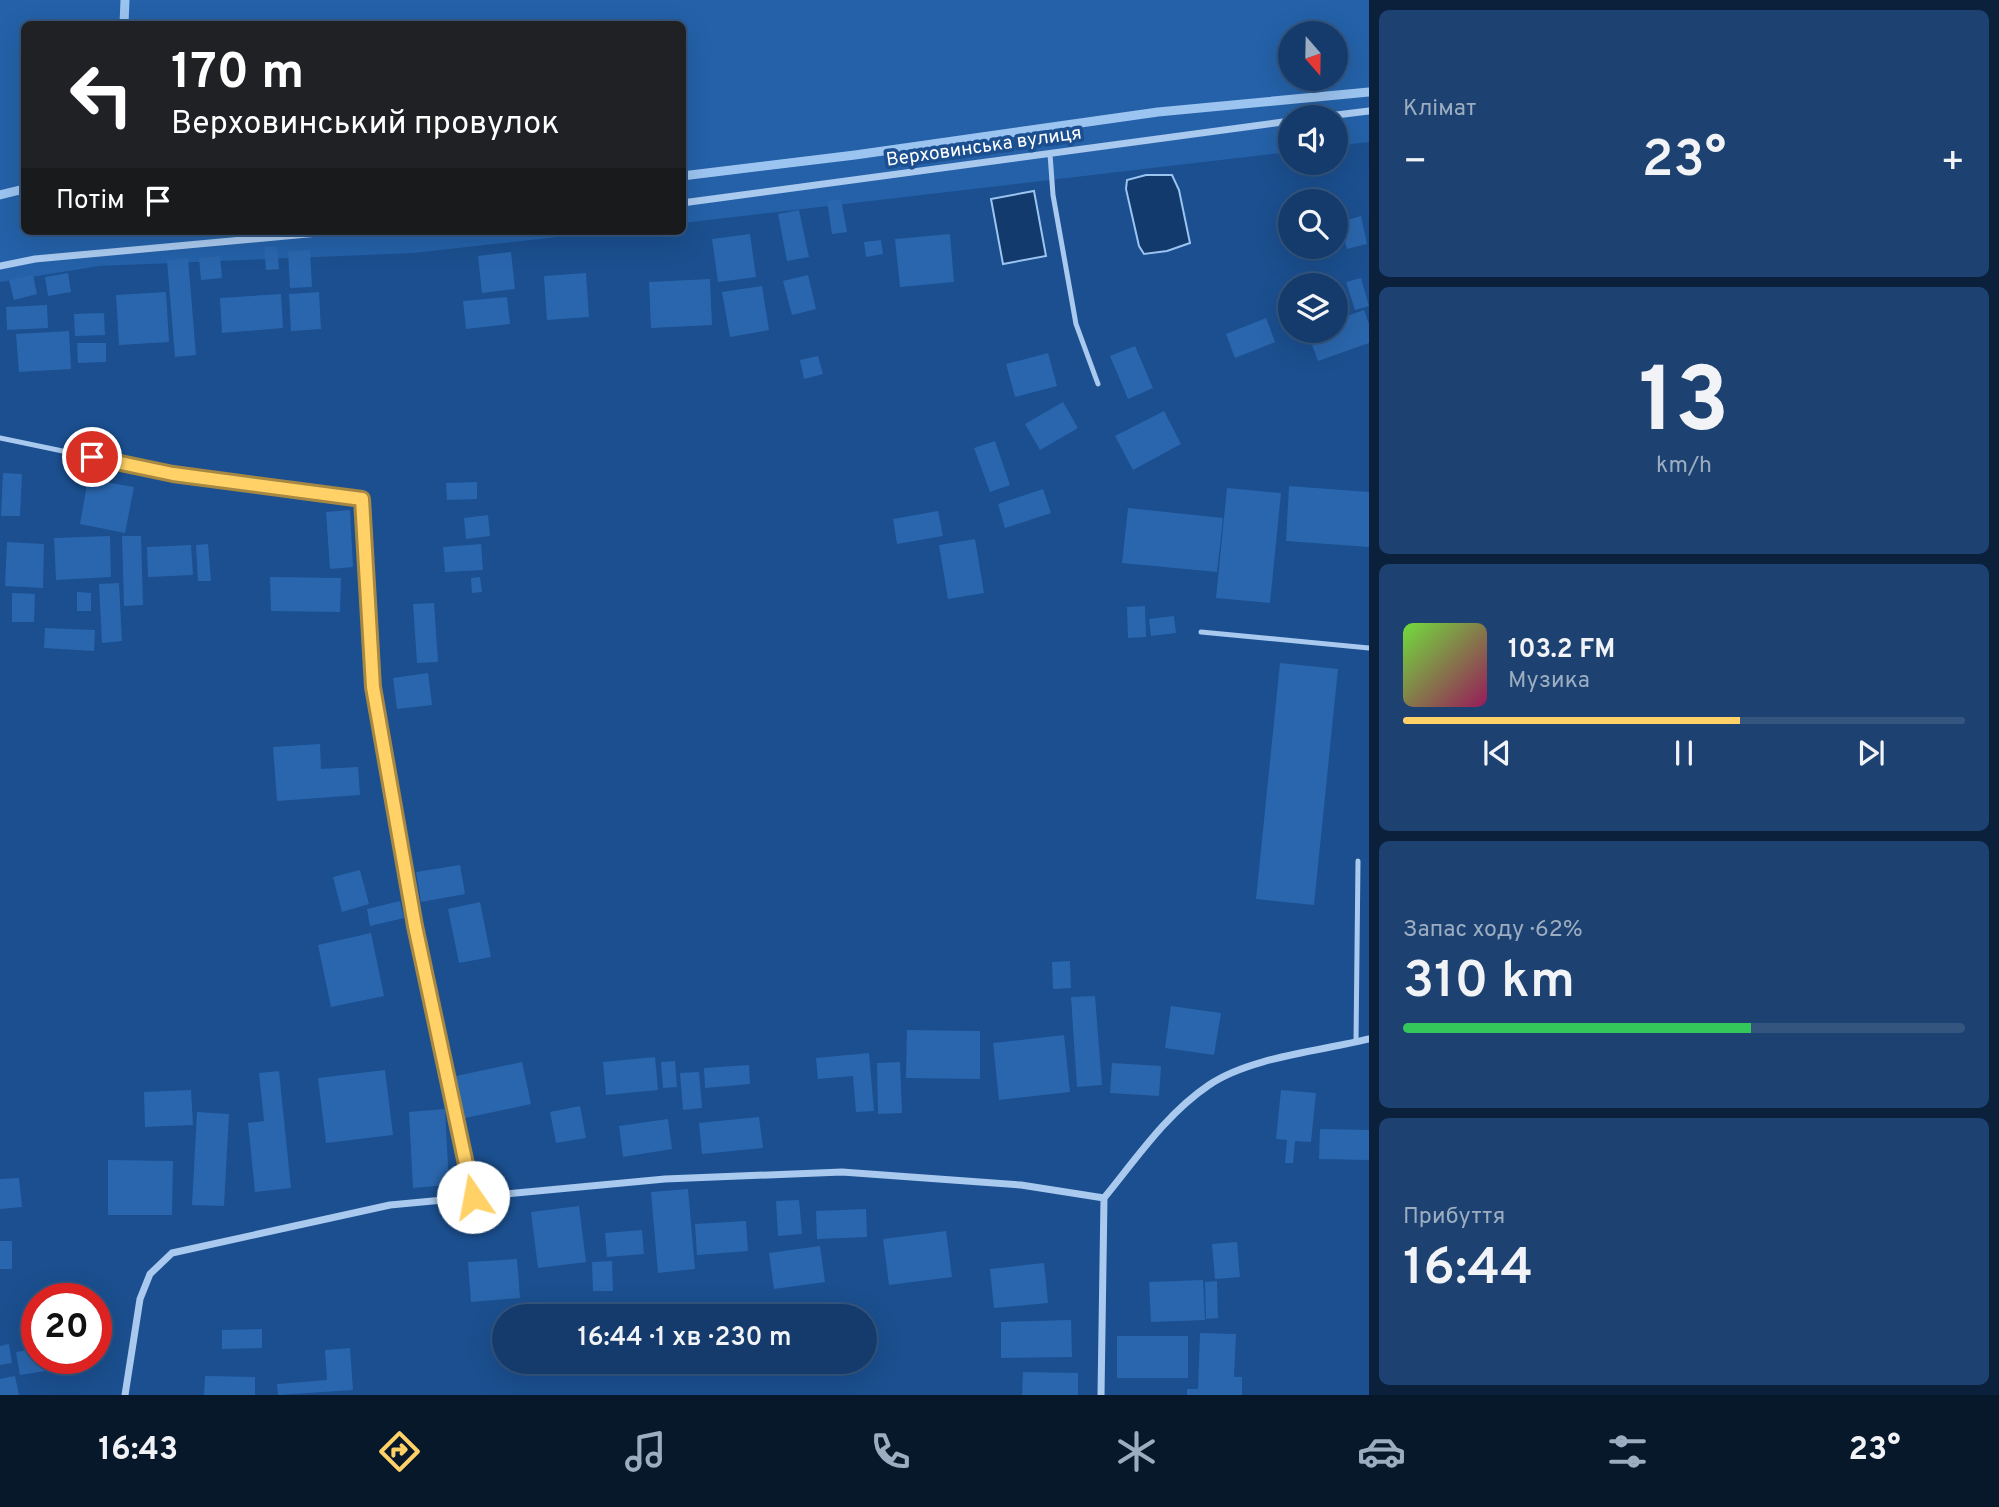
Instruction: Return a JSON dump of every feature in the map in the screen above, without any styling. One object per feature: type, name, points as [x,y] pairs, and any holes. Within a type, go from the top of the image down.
[{"type":"street","points":[[1348,114],[1369,111]]},
{"type":"street","name":"Верховинська вулиця","points":[[686,202],[1278,123]]},
{"type":"street","points":[[0,266],[35,259],[296,235]]},
{"type":"street","points":[[1101,1395],[1104,1198],[1166,1122],[1211,1084],[1254,1066],[1369,1039]]},
{"type":"street","points":[[125,1395],[140,1299],[150,1274],[172,1253],[390,1205],[665,1179],[842,1172],[1021,1185],[1104,1198]]},
{"type":"lane","points":[[1050,154],[1054,195],[1076,324],[1098,384]]},
{"type":"lane","points":[[0,438],[173,474],[362,499],[373,687],[415,926],[473,1197]]},
{"type":"lane","points":[[1201,632],[1369,648]]},
{"type":"lane","points":[[1356,1042],[1358,860]]},
{"type":"shaded area","points":[[0,0],[1369,0],[1369,142],[1348,144],[1348,105],[1278,105],[1278,153],[686,223],[686,21],[21,21],[21,235],[576,235],[413,253],[99,266],[0,282]]},
{"type":"shaded area","points":[[1146,175],[1172,175],[1179,190],[1190,243],[1167,251],[1144,254],[1139,246],[1126,189],[1127,180]]},
{"type":"shaded area","points":[[1034,191],[1046,256],[1003,264],[991,199]]},
{"type":"building","points":[[841,199],[847,232],[832,234],[827,201]]},
{"type":"building","points":[[799,210],[809,257],[787,261],[778,214]]},
{"type":"building","points":[[1361,216],[1367,244],[1348,249],[1348,220]]},
{"type":"building","points":[[750,234],[756,277],[718,282],[712,239]]},
{"type":"building","points":[[950,234],[954,282],[900,287],[895,239]]},
{"type":"building","points":[[881,240],[883,254],[866,257],[864,242]]},
{"type":"building","points":[[264,247],[277,247],[279,269],[266,270]]},
{"type":"building","points":[[310,250],[312,287],[290,288],[288,251]]},
{"type":"building","points":[[511,252],[515,289],[482,293],[478,256]]},
{"type":"building","points":[[220,256],[222,278],[201,280],[199,258]]},
{"type":"building","points":[[188,258],[196,355],[175,357],[167,260]]},
{"type":"building","points":[[68,273],[71,292],[48,296],[45,277]]},
{"type":"building","points":[[586,273],[589,317],[547,320],[544,276]]},
{"type":"building","points":[[33,275],[37,294],[14,300],[9,280]]},
{"type":"building","points":[[808,275],[816,309],[792,315],[783,281]]},
{"type":"building","points":[[1361,278],[1369,306],[1355,310],[1348,281]]},
{"type":"building","points":[[710,279],[712,325],[651,328],[649,282]]},
{"type":"building","points":[[762,286],[769,330],[730,337],[722,292]]},
{"type":"building","points":[[166,292],[169,342],[119,345],[116,295]]},
{"type":"building","points":[[319,292],[321,329],[291,331],[289,294]]},
{"type":"building","points":[[281,294],[283,328],[222,333],[220,298]]},
{"type":"building","points":[[507,297],[510,324],[466,329],[463,301]]},
{"type":"building","points":[[47,305],[48,328],[7,330],[6,307]]},
{"type":"building","points":[[1364,310],[1369,324],[1369,343],[1318,361],[1311,343],[1348,343],[1348,316]]},
{"type":"building","points":[[104,313],[105,335],[75,336],[74,314]]},
{"type":"building","points":[[1266,318],[1275,342],[1235,358],[1226,334]]},
{"type":"building","points":[[69,331],[71,369],[19,372],[16,334]]},
{"type":"building","points":[[77,343],[106,343],[106,362],[78,363]]},
{"type":"building","points":[[1135,346],[1153,388],[1128,399],[1110,356]]},
{"type":"building","points":[[1048,353],[1057,386],[1015,397],[1006,364]]},
{"type":"building","points":[[818,356],[823,374],[804,379],[800,360]]},
{"type":"building","points":[[1063,402],[1078,428],[1040,450],[1025,424]]},
{"type":"building","points":[[1164,411],[1181,444],[1133,470],[1115,436]]},
{"type":"building","points":[[995,441],[1010,485],[990,492],[974,448]]},
{"type":"building","points":[[3,473],[22,474],[20,516],[1,516]]},
{"type":"building","points":[[88,479],[134,487],[125,533],[80,524]]},
{"type":"building","points":[[477,482],[477,499],[447,500],[446,483]]},
{"type":"building","points":[[1289,486],[1369,492],[1369,547],[1286,541]]},
{"type":"building","points":[[1227,488],[1281,493],[1270,603],[1216,598]]},
{"type":"building","points":[[1043,489],[1051,513],[1005,528],[998,504]]},
{"type":"building","points":[[1128,508],[1223,518],[1217,572],[1122,563]]},
{"type":"building","points":[[350,510],[353,567],[330,569],[326,512]]},
{"type":"building","points":[[938,511],[943,536],[897,544],[893,519]]},
{"type":"building","points":[[488,515],[490,536],[466,539],[464,518]]},
{"type":"building","points":[[110,536],[111,577],[56,580],[54,538]]},
{"type":"building","points":[[122,536],[141,536],[143,605],[124,606]]},
{"type":"building","points":[[975,539],[984,593],[948,599],[939,545]]},
{"type":"building","points":[[7,542],[44,544],[43,588],[5,586]]},
{"type":"building","points":[[208,544],[211,581],[198,581],[196,545]]},
{"type":"building","points":[[481,544],[483,570],[445,572],[443,547]]},
{"type":"building","points":[[191,545],[193,575],[148,577],[147,547]]},
{"type":"building","points":[[270,577],[341,578],[340,612],[271,611]]},
{"type":"building","points":[[480,577],[482,592],[472,593],[471,578]]},
{"type":"building","points":[[119,583],[122,641],[102,643],[99,584]]},
{"type":"building","points":[[77,592],[91,593],[91,611],[77,611]]},
{"type":"building","points":[[12,593],[35,594],[34,622],[12,622]]},
{"type":"building","points":[[434,603],[438,662],[417,663],[413,604]]},
{"type":"building","points":[[1145,606],[1146,637],[1128,638],[1127,607]]},
{"type":"building","points":[[1174,616],[1176,633],[1151,636],[1149,619]]},
{"type":"building","points":[[45,628],[95,630],[94,651],[44,648]]},
{"type":"building","points":[[1280,663],[1338,669],[1314,905],[1256,899]]},
{"type":"building","points":[[428,673],[432,705],[397,709],[393,678]]},
{"type":"building","points":[[320,744],[321,769],[358,767],[360,795],[277,801],[273,747]]},
{"type":"building","points":[[460,865],[465,894],[421,902],[416,872]]},
{"type":"building","points":[[360,870],[369,904],[342,912],[333,877]]},
{"type":"building","points":[[400,901],[404,918],[370,926],[367,909]]},
{"type":"building","points":[[480,902],[491,957],[459,963],[448,909]]},
{"type":"building","points":[[371,933],[384,996],[331,1007],[318,945]]},
{"type":"building","points":[[1070,961],[1071,988],[1053,989],[1052,962]]},
{"type":"building","points":[[1095,996],[1102,1085],[1077,1087],[1071,997]]},
{"type":"building","points":[[1171,1006],[1221,1013],[1214,1055],[1165,1048]]},
{"type":"building","points":[[907,1030],[980,1031],[980,1079],[906,1078]]},
{"type":"building","points":[[1064,1035],[1070,1092],[999,1100],[993,1043]]},
{"type":"building","points":[[869,1053],[874,1111],[856,1112],[853,1076],[818,1079],[816,1058]]},
{"type":"building","points":[[655,1057],[658,1090],[606,1095],[603,1062]]},
{"type":"building","points":[[675,1061],[677,1087],[663,1088],[661,1062]]},
{"type":"building","points":[[522,1062],[531,1104],[465,1118],[456,1076]]},
{"type":"building","points":[[900,1062],[902,1113],[878,1114],[877,1063]]},
{"type":"building","points":[[1112,1063],[1161,1066],[1159,1096],[1110,1093]]},
{"type":"building","points":[[749,1065],[750,1084],[705,1088],[704,1068]]},
{"type":"building","points":[[385,1070],[393,1135],[326,1143],[318,1078]]},
{"type":"building","points":[[279,1071],[291,1188],[255,1192],[248,1123],[264,1121],[259,1073]]},
{"type":"building","points":[[699,1072],[702,1108],[683,1110],[680,1073]]},
{"type":"building","points":[[191,1090],[193,1125],[145,1127],[144,1092]]},
{"type":"building","points":[[1281,1090],[1316,1093],[1311,1142],[1295,1141],[1293,1163],[1285,1163],[1287,1140],[1276,1139]]},
{"type":"building","points":[[580,1106],[586,1138],[556,1143],[550,1112]]},
{"type":"building","points":[[445,1109],[449,1185],[413,1188],[409,1112]]},
{"type":"building","points":[[197,1112],[229,1114],[224,1206],[192,1205]]},
{"type":"building","points":[[759,1117],[763,1148],[702,1154],[699,1123]]},
{"type":"building","points":[[668,1119],[672,1149],[623,1157],[619,1126]]},
{"type":"building","points":[[1320,1129],[1369,1130],[1369,1160],[1319,1159]]},
{"type":"building","points":[[108,1160],[173,1161],[172,1215],[108,1215]]},
{"type":"building","points":[[19,1178],[22,1207],[0,1209],[0,1179]]},
{"type":"building","points":[[688,1189],[695,1269],[658,1273],[651,1192]]},
{"type":"building","points":[[799,1200],[802,1234],[778,1236],[776,1201]]},
{"type":"building","points":[[579,1206],[586,1262],[538,1268],[531,1212]]},
{"type":"building","points":[[866,1209],[867,1237],[817,1239],[816,1211]]},
{"type":"building","points":[[746,1221],[748,1251],[697,1255],[695,1224]]},
{"type":"building","points":[[642,1230],[644,1254],[607,1257],[605,1233]]},
{"type":"building","points":[[946,1231],[952,1277],[889,1285],[883,1239]]},
{"type":"building","points":[[0,1241],[12,1241],[12,1269],[0,1269]]},
{"type":"building","points":[[1237,1242],[1240,1277],[1215,1279],[1212,1244]]},
{"type":"building","points":[[820,1246],[825,1282],[774,1289],[769,1253]]},
{"type":"building","points":[[517,1259],[520,1298],[471,1302],[468,1262]]},
{"type":"building","points":[[612,1261],[613,1291],[593,1291],[592,1262]]},
{"type":"building","points":[[1044,1263],[1048,1303],[994,1308],[990,1269]]},
{"type":"building","points":[[1203,1280],[1205,1320],[1151,1322],[1149,1282]]},
{"type":"building","points":[[1217,1281],[1218,1318],[1206,1319],[1205,1282]]},
{"type":"building","points":[[1071,1320],[1072,1357],[1001,1358],[1001,1322]]},
{"type":"building","points":[[262,1329],[262,1348],[222,1349],[222,1330]]},
{"type":"building","points":[[1200,1333],[1236,1334],[1234,1377],[1242,1377],[1242,1395],[1187,1395],[1187,1389],[1198,1389]]},
{"type":"building","points":[[1117,1336],[1188,1336],[1188,1378],[1117,1378]]},
{"type":"building","points":[[9,1344],[12,1363],[0,1365],[0,1346]]},
{"type":"building","points":[[350,1348],[353,1390],[278,1395],[277,1384],[327,1380],[325,1350]]},
{"type":"building","points":[[21,1351],[21,1374],[26,1374],[20,1375],[16,1352]]},
{"type":"building","points":[[1023,1372],[1078,1373],[1078,1395],[1022,1395]]},
{"type":"building","points":[[15,1376],[19,1395],[0,1395],[0,1379]]},
{"type":"building","points":[[205,1376],[255,1377],[255,1395],[204,1395]]},
{"type":"waterway","points":[[124,21],[125,0]]},
{"type":"waterway","points":[[686,176],[855,155],[1158,112],[1369,92]]},
{"type":"waterway","points":[[0,195],[21,190]]},
{"type":"route","points":[[92,457],[173,474],[362,499],[373,687],[415,926],[473,1197]]}]
